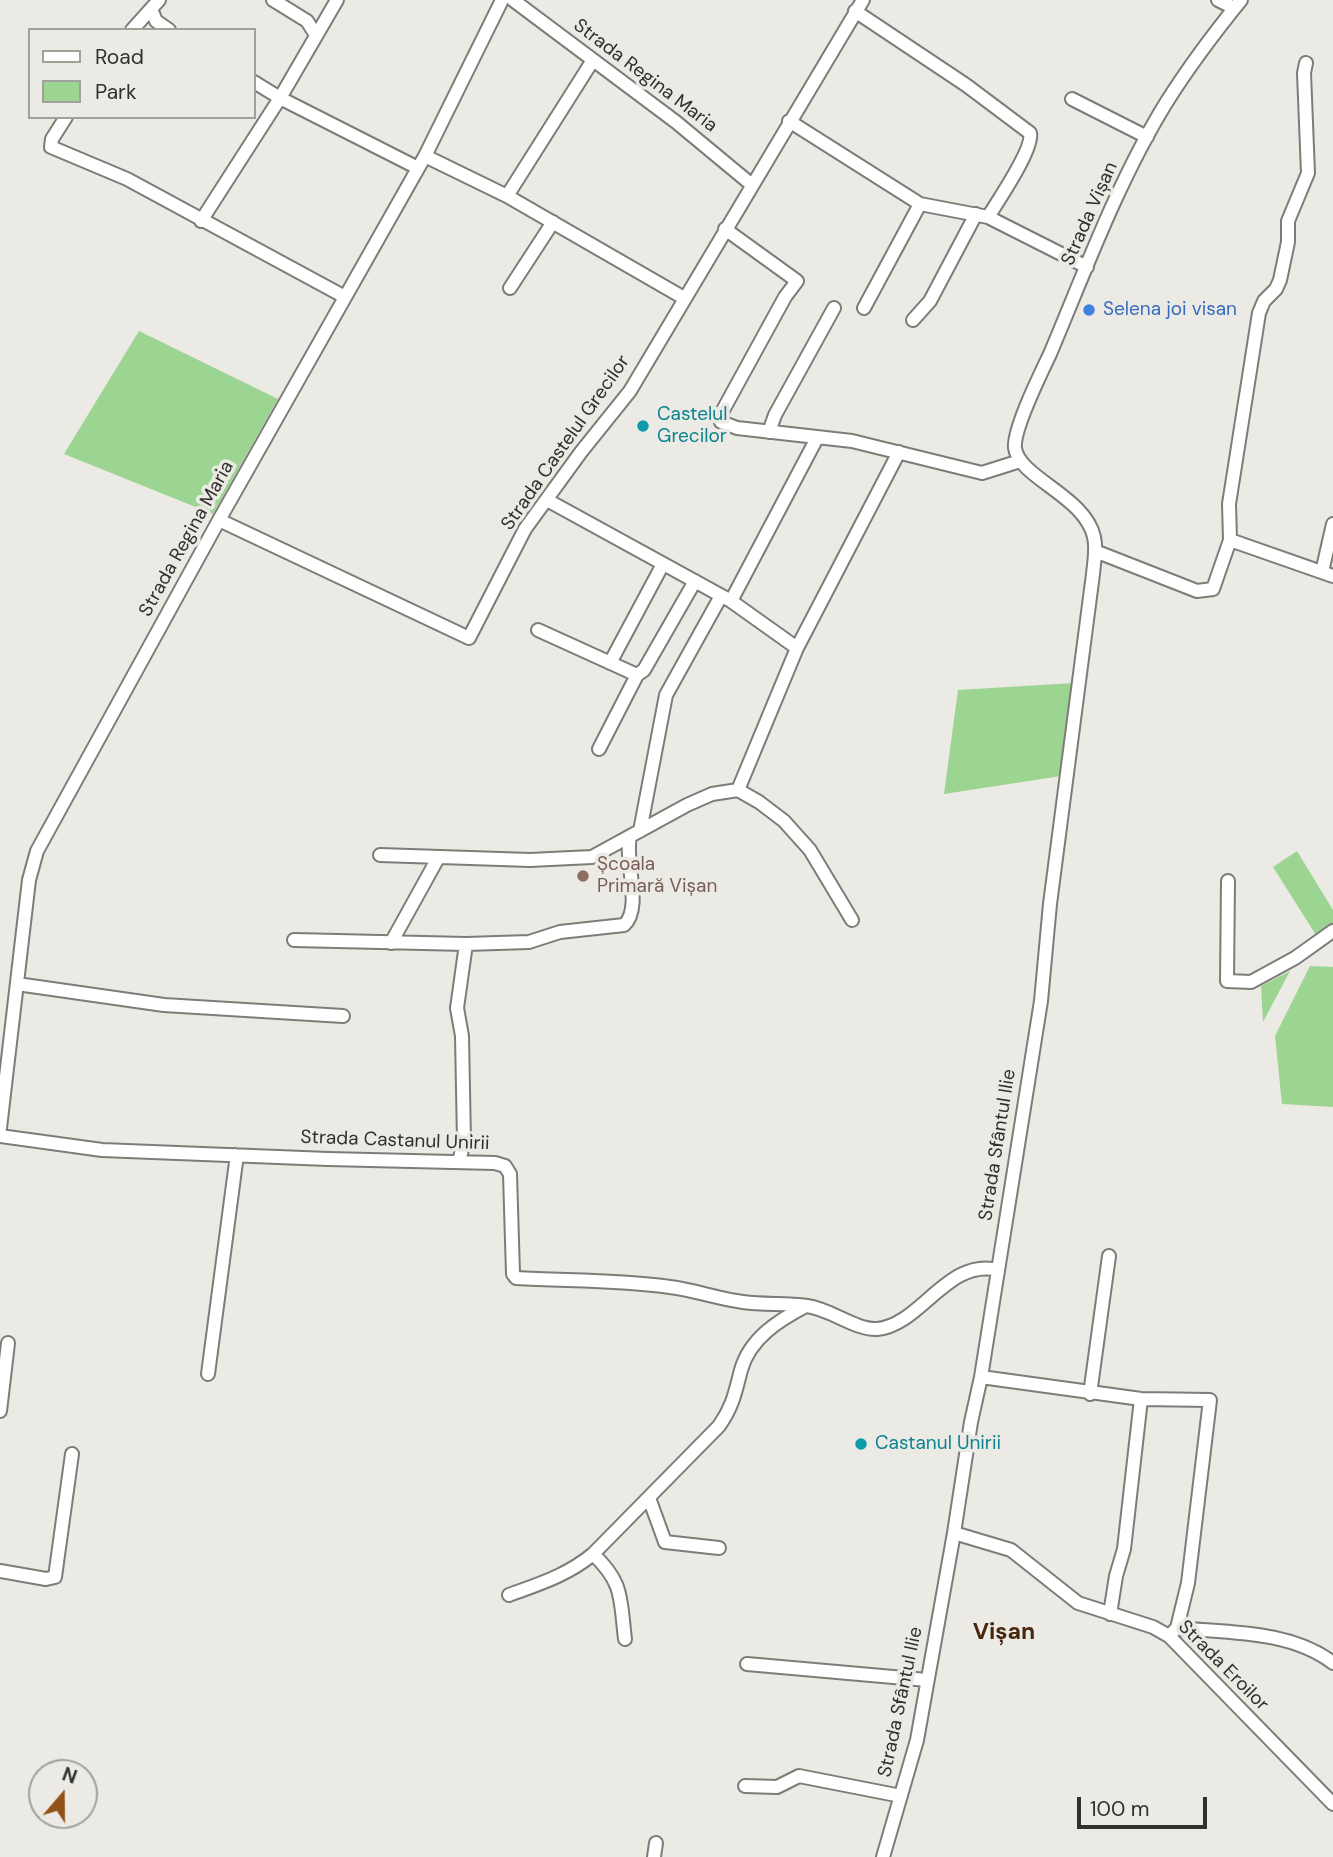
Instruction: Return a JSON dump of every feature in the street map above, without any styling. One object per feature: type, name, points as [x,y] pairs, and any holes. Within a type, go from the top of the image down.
[{"type":"street","points":[[272,0],[307,21],[316,35]]},
{"type":"street","points":[[201,221],[280,98],[337,0]]},
{"type":"street","name":"Strada Regina Maria","points":[[0,1128],[29,880],[37,851],[219,520],[425,156],[502,0]]},
{"type":"street","name":"Strada Regina Maria","points":[[513,0],[676,122],[752,185]]},
{"type":"street","name":"Strada Castelul Grecilor","points":[[219,520],[469,638],[525,529],[630,391],[863,0]]},
{"type":"street","points":[[1218,0],[1238,4]]},
{"type":"street","points":[[134,28],[155,4]]},
{"type":"street","points":[[155,4],[156,21],[166,28]]},
{"type":"street","name":"Strada Vișan","points":[[1020,461],[1015,446],[1023,416],[1147,137],[1167,102],[1238,4]]},
{"type":"street","points":[[855,12],[966,85],[1030,133],[1031,140],[1026,151],[982,215],[930,301],[912,320]]},
{"type":"street","points":[[507,196],[593,60]]},
{"type":"street","points":[[1095,551],[1203,592],[1213,589],[1230,540],[1229,504],[1259,313],[1264,301],[1280,281],[1289,242],[1288,221],[1308,173],[1304,73],[1306,63]]},
{"type":"street","points":[[256,83],[418,168]]},
{"type":"street","points":[[1072,99],[1147,137]]},
{"type":"street","points":[[65,119],[52,139],[51,147],[127,179],[345,297]]},
{"type":"street","points":[[789,121],[920,204],[982,215],[1087,267]]},
{"type":"street","points":[[425,156],[507,196],[684,298]]},
{"type":"street","points":[[864,308],[920,204]]},
{"type":"street","points":[[510,288],[553,222]]},
{"type":"street","points":[[725,229],[797,281],[785,297],[720,417],[721,422],[728,426],[769,432],[852,441],[982,473],[1020,461]]},
{"type":"street","points":[[769,432],[775,415],[834,308]]},
{"type":"street","points":[[295,940],[466,944],[529,942],[560,932],[624,925],[628,922],[633,903],[627,850],[635,833],[666,695],[726,598],[817,438]]},
{"type":"street","points":[[738,790],[797,648],[899,452]]},
{"type":"street","name":"Strada Sfântul Ilie","points":[[883,1857],[917,1740],[981,1377],[1041,1001],[1050,904],[1095,551],[1094,537],[1078,510],[1020,461]]},
{"type":"street","points":[[547,500],[726,598],[797,648]]},
{"type":"street","points":[[1230,540],[1328,574],[1333,524]]},
{"type":"street","points":[[610,663],[663,564]]},
{"type":"street","points":[[599,749],[637,675],[644,670],[695,581]]},
{"type":"street","points":[[538,631],[637,675]]},
{"type":"street","points":[[380,855],[530,860],[592,857],[687,804],[712,794],[738,790],[784,821],[802,840],[852,920]]},
{"type":"street","points":[[391,943],[438,858]]},
{"type":"street","points":[[1228,881],[1227,981],[1251,982],[1295,958],[1333,931]]},
{"type":"street","points":[[459,1162],[464,1141],[462,1036],[457,1008],[466,944]]},
{"type":"street","points":[[17,984],[164,1004],[343,1016]]},
{"type":"street","name":"Strada Castanul Unirii","points":[[0,1136],[102,1150],[495,1163],[508,1170],[512,1184],[513,1274],[516,1278],[621,1281],[674,1287],[740,1302],[807,1306],[819,1308],[866,1328],[883,1328],[905,1318],[934,1293],[960,1277],[977,1270],[998,1270]]},
{"type":"street","points":[[208,1374],[235,1155]]},
{"type":"street","points":[[1090,1394],[1109,1256]]},
{"type":"street","points":[[509,1595],[549,1581],[579,1566],[593,1554],[719,1426],[730,1410],[744,1360],[758,1340],[791,1314],[807,1306]]},
{"type":"street","points":[[0,1411],[8,1343]]},
{"type":"street","points":[[981,1377],[1090,1394],[1141,1399],[1210,1400],[1188,1583],[1173,1632],[1276,1638],[1306,1648],[1333,1663]]},
{"type":"street","points":[[1110,1614],[1116,1576],[1124,1549],[1141,1399]]},
{"type":"street","points":[[0,1571],[46,1579],[55,1577],[72,1454]]},
{"type":"street","points":[[649,1498],[665,1542],[719,1548]]},
{"type":"street","name":"Strada Eroilor","points":[[954,1533],[1011,1550],[1078,1603],[1173,1632],[1333,1804]]},
{"type":"street","points":[[593,1554],[614,1577],[619,1592],[625,1639]]},
{"type":"street","points":[[747,1664],[927,1680]]},
{"type":"street","points":[[745,1786],[777,1787],[799,1776],[901,1796]]},
{"type":"street","points":[[654,1857],[656,1843]]},
{"type":"green space","points":[[139,331],[278,399],[213,514],[64,454]]},
{"type":"green space","points":[[1074,683],[1061,776],[944,794],[958,690]]},
{"type":"green space","points":[[1297,851],[1333,910],[1333,923],[1316,935],[1273,867]]},
{"type":"green space","points":[[1310,966],[1333,967],[1333,1107],[1282,1104],[1275,1036]]},
{"type":"green space","points":[[1290,971],[1263,1022],[1261,986]]},
{"type":"place","name":"Selena joi visan","points":[[1089,310]]},
{"type":"place","name":"Castelul Grecilor","points":[[643,426]]},
{"type":"place","name":"Școala Primară Vișan","points":[[583,876]]},
{"type":"place","name":"Castanul Unirii","points":[[861,1444]]},
{"type":"district","name":"Vișan","points":[[1004,1633]]}]
